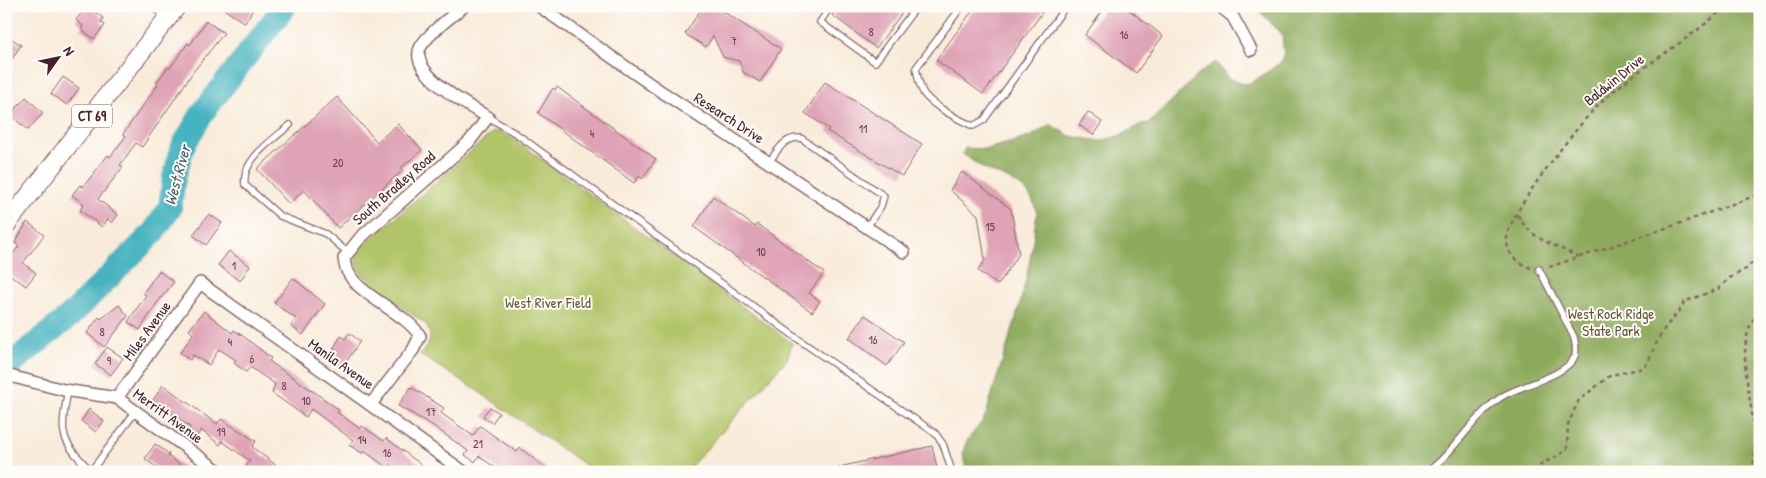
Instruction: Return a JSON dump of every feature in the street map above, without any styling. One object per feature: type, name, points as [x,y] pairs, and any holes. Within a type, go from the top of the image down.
[{"type":"main road","name":"CT 69","points":[[6,225],[13,204],[168,9]]},
{"type":"street","points":[[464,6],[426,41],[421,47],[418,58],[421,66],[433,79],[488,118]]},
{"type":"street","name":"Research Drive","points":[[539,6],[652,86],[904,252]]},
{"type":"street","points":[[1220,6],[1233,17],[1251,50]]},
{"type":"street","name":"South Bradley Road","points":[[347,252],[360,238],[470,142],[488,118]]},
{"type":"street","points":[[347,252],[344,258],[348,275],[408,322],[420,336],[413,350],[371,404]]},
{"type":"street","name":"Manila Avenue","points":[[200,283],[464,472]]},
{"type":"street","name":"Miles Avenue","points":[[117,398],[200,283]]},
{"type":"street","name":"Merritt Avenue","points":[[6,375],[68,390],[117,398],[220,472]]},
{"type":"lane","points":[[831,6],[820,22],[875,62],[917,6]]},
{"type":"lane","points":[[962,6],[916,68],[919,84],[925,95],[959,120],[973,126],[984,120],[1066,6]]},
{"type":"lane","points":[[488,118],[518,135],[812,349],[935,433],[943,444],[952,472]]},
{"type":"lane","points":[[290,125],[249,165],[243,175],[245,185],[280,216],[326,234],[347,252]]},
{"type":"lane","points":[[769,162],[786,140],[791,137],[801,138],[884,196],[881,206],[867,227]]},
{"type":"lane","points":[[1432,471],[1491,404],[1515,390],[1558,372],[1574,357],[1576,348],[1574,337],[1539,268]]},
{"type":"lane","points":[[68,390],[62,422],[63,436],[70,450],[91,471],[136,411]]},
{"type":"path","name":"Baldwin Drive","points":[[1539,268],[1523,266],[1511,256],[1507,248],[1507,233],[1558,152],[1602,102],[1698,30],[1726,6]]},
{"type":"path","points":[[1539,268],[1684,222],[1760,194]]},
{"type":"path","points":[[1518,214],[1522,224],[1535,237],[1578,257]]},
{"type":"path","points":[[1534,472],[1544,462],[1567,449],[1568,424],[1579,400],[1611,375],[1644,368],[1662,332],[1678,314],[1684,302],[1718,289],[1731,277],[1746,269],[1760,255]]},
{"type":"path","points":[[1757,414],[1746,346],[1751,323],[1760,310]]},
{"type":"path","points":[[1752,472],[1757,452],[1758,422]]},
{"type":"green space","name":"West Rock Ridge State Park","points":[[1260,6],[1760,6],[1760,472],[968,472],[963,452],[965,444],[984,419],[987,411],[1021,298],[1031,254],[1037,214],[1034,203],[1023,188],[975,163],[963,154],[965,148],[987,149],[1030,137],[1050,124],[1070,136],[1100,141],[1122,135],[1141,124],[1149,123],[1203,70],[1216,62],[1229,79],[1244,84],[1251,83],[1280,63],[1284,57],[1282,34],[1260,12]]},
{"type":"green space","name":"West River Field","points":[[493,132],[501,132],[521,144],[792,343],[787,359],[686,472],[595,472],[475,389],[420,355],[430,337],[426,324],[377,288],[357,266],[357,257],[364,245]]},
{"type":"building","points":[[87,6],[99,6],[95,12],[103,18],[101,22],[105,25],[94,39],[81,29],[83,26],[76,20]]},
{"type":"building","points":[[219,6],[255,6],[245,23]]},
{"type":"building","points":[[703,6],[715,6],[781,49],[760,82],[743,72],[739,61],[723,57],[713,36],[706,47],[685,34]]},
{"type":"building","points":[[839,6],[907,6],[876,48],[832,15]]},
{"type":"building","points":[[976,6],[1047,6],[983,94],[936,60]]},
{"type":"building","points":[[1106,6],[1124,6],[1163,36],[1136,73],[1085,35]]},
{"type":"building","points":[[206,21],[224,33],[193,72],[142,147],[136,143],[120,165],[123,167],[98,199],[118,215],[112,223],[108,219],[102,227],[80,210],[84,204],[72,195],[80,185],[83,187],[108,155],[110,157],[126,136],[123,134],[158,84],[156,83],[168,67],[170,68],[188,43],[190,45]]},
{"type":"building","points":[[6,35],[21,45],[6,68]]},
{"type":"building","points":[[63,77],[79,88],[67,105],[51,94]]},
{"type":"building","points":[[825,82],[922,144],[902,176],[827,131],[829,129],[805,113]]},
{"type":"building","points":[[557,87],[656,159],[642,179],[639,176],[634,183],[538,113],[553,88],[555,90]]},
{"type":"building","points":[[26,97],[43,113],[28,130],[10,115]]},
{"type":"building","points":[[337,97],[377,142],[398,124],[422,150],[401,168],[403,170],[338,228],[304,190],[289,204],[257,169]]},
{"type":"building","points":[[1088,112],[1102,122],[1093,135],[1079,125]]},
{"type":"building","points":[[962,172],[1011,209],[1019,254],[998,285],[978,271],[985,260],[978,215],[950,190]]},
{"type":"building","points":[[713,196],[755,227],[757,224],[824,273],[809,293],[820,301],[812,312],[694,227]]},
{"type":"building","points":[[209,214],[222,223],[206,245],[193,235]]},
{"type":"building","points":[[27,222],[44,235],[23,263],[36,273],[26,286],[6,272],[6,263],[19,246],[15,243]]},
{"type":"building","points":[[229,251],[250,266],[240,281],[218,265]]},
{"type":"building","points":[[159,271],[174,282],[157,303],[140,330],[128,322],[146,295],[143,293]]},
{"type":"building","points":[[293,278],[325,304],[303,335],[291,326],[296,319],[274,303]]},
{"type":"building","points":[[119,305],[128,316],[104,347],[87,333],[99,317],[101,319]]},
{"type":"building","points":[[204,311],[232,333],[234,330],[243,336],[271,358],[269,361],[339,410],[337,412],[360,429],[362,426],[384,441],[386,438],[431,472],[399,472],[390,465],[388,468],[364,451],[362,453],[349,445],[353,440],[311,409],[306,417],[272,393],[275,384],[250,367],[246,372],[234,363],[236,360],[219,349],[209,365],[193,355],[190,360],[180,353],[193,334],[189,330]]},
{"type":"building","points":[[865,315],[904,342],[887,366],[849,338]]},
{"type":"building","points":[[349,333],[360,341],[343,367],[331,359],[337,351],[333,349],[341,336],[345,339]]},
{"type":"building","points":[[107,347],[123,358],[111,375],[95,364]]},
{"type":"building","points":[[163,385],[217,424],[221,419],[256,441],[252,447],[285,472],[254,472],[246,466],[250,461],[222,441],[220,445],[201,430],[197,436],[188,430],[190,427],[153,400]]},
{"type":"building","points":[[411,387],[444,408],[441,413],[473,436],[480,426],[517,452],[520,448],[551,472],[501,472],[479,456],[475,462],[465,455],[468,451],[432,425],[398,406]]},
{"type":"building","points":[[490,407],[499,413],[492,423],[483,416]]},
{"type":"building","points":[[89,409],[104,421],[96,432],[81,421]]},
{"type":"building","points":[[155,444],[191,472],[163,472],[145,459]]},
{"type":"building","points":[[932,446],[938,472],[839,472],[839,467]]},
{"type":"waterway","name":"West River","points":[[6,368],[70,316],[153,233],[170,208],[174,177],[183,146],[203,112],[285,6]]}]
